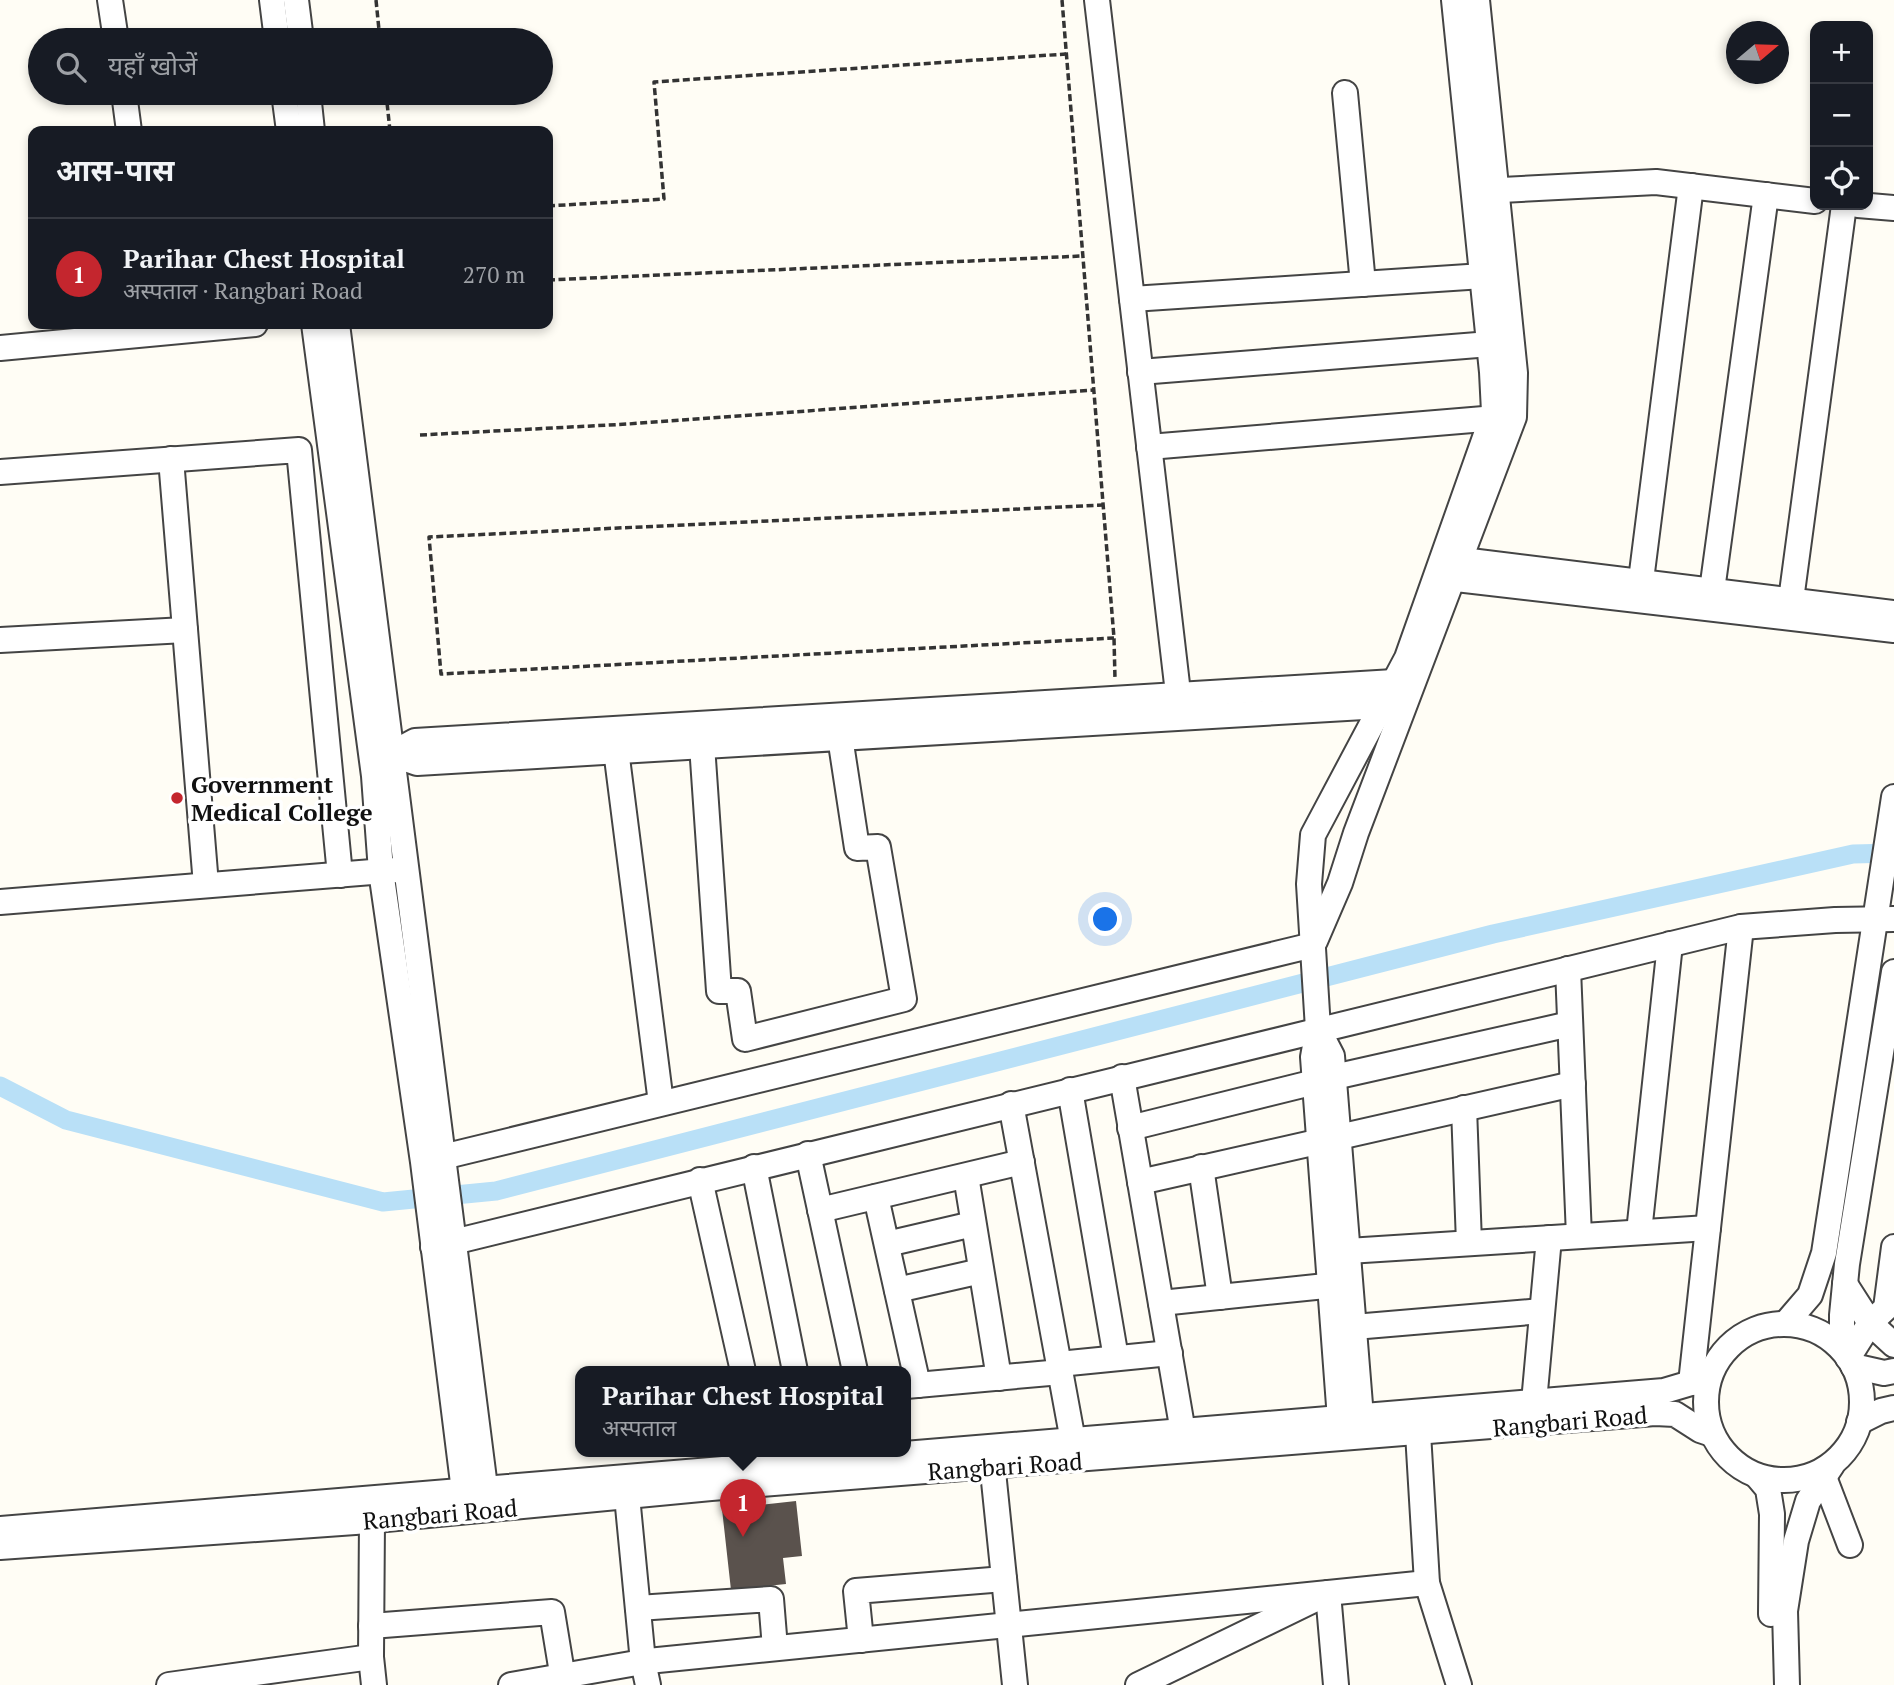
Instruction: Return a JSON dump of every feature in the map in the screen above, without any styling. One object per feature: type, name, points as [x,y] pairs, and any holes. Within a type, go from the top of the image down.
[{"type":"street","points":[[110,0],[114,28]]},
{"type":"street","points":[[272,0],[276,28]]},
{"type":"street","points":[[296,0],[300,28]]},
{"type":"street","points":[[1097,0],[1180,706]]},
{"type":"street","points":[[1314,952],[1503,417],[1515,373],[1454,0]]},
{"type":"street","points":[[1477,0],[1485,191],[1483,276],[1490,344],[1503,417]]},
{"type":"street","points":[[1345,93],[1363,284]]},
{"type":"street","points":[[126,105],[129,126]]},
{"type":"street","points":[[286,105],[288,126]]},
{"type":"street","points":[[309,105],[311,126]]},
{"type":"street","points":[[1485,191],[1656,182],[1810,200]]},
{"type":"street","points":[[1640,591],[1691,186]]},
{"type":"street","points":[[1710,599],[1766,195]]},
{"type":"street","points":[[1873,206],[1894,208]]},
{"type":"street","points":[[1791,600],[1843,210]]},
{"type":"street","points":[[1132,299],[1483,276]]},
{"type":"street","points":[[0,348],[150,329]]},
{"type":"street","points":[[315,329],[374,776],[393,870],[476,1500]]},
{"type":"street","points":[[338,329],[391,754],[393,870]]},
{"type":"street","points":[[1140,372],[1490,344]]},
{"type":"street","points":[[1149,447],[1503,417]]},
{"type":"street","points":[[0,472],[299,450],[340,874]]},
{"type":"street","points":[[171,459],[206,885]]},
{"type":"street","points":[[1448,568],[1710,599],[1894,630]]},
{"type":"street","points":[[1350,1418],[1325,1079],[1313,1057],[1318,1020],[1310,884],[1313,835],[1407,657],[1448,568]]},
{"type":"street","points":[[1710,599],[1791,600],[1894,612]]},
{"type":"street","points":[[0,640],[185,630]]},
{"type":"street","points":[[391,754],[417,763],[702,745],[804,728],[840,737],[1180,706],[1394,682]]},
{"type":"street","points":[[391,754],[415,741],[804,728],[1116,698],[1180,706],[1381,706]]},
{"type":"street","points":[[702,745],[719,991],[738,991],[745,1040],[904,999],[878,847],[857,848],[840,737]]},
{"type":"street","points":[[616,750],[662,1103]]},
{"type":"street","points":[[1786,1323],[1811,1294],[1824,1253],[1885,919],[1881,880],[1894,797]]},
{"type":"street","points":[[0,902],[393,870]]},
{"type":"street","points":[[442,1238],[700,1180],[1070,1090],[1318,1020],[1568,969],[1741,927],[1885,919]]},
{"type":"street","points":[[1741,927],[1708,1228],[1699,1382],[1712,1434],[1723,1452],[1738,1466],[1757,1476],[1777,1480],[1798,1479],[1829,1470]]},
{"type":"street","points":[[1639,1232],[1670,944]]},
{"type":"street","points":[[433,1168],[662,1103],[1314,952]]},
{"type":"street","points":[[1568,969],[1579,1236]]},
{"type":"street","points":[[1787,1685],[1785,1611],[1790,1575],[1808,1501],[1848,1446],[1859,1422],[1862,1407],[1860,1386],[1848,1358],[1844,1284],[1894,972]]},
{"type":"street","points":[[1130,1128],[1325,1079],[1570,1024]]},
{"type":"street","points":[[1122,1077],[1183,1432]]},
{"type":"street","points":[[1140,1182],[1573,1084]]},
{"type":"street","points":[[1070,1090],[1116,1358]]},
{"type":"street","points":[[1011,1104],[1073,1441]]},
{"type":"street","points":[[1464,1108],[1469,1243]]},
{"type":"street","points":[[1329,1138],[1348,1251],[1340,1285],[1354,1327],[1350,1418]]},
{"type":"street","points":[[808,1154],[854,1366]]},
{"type":"street","points":[[821,1210],[1022,1162]]},
{"type":"street","points":[[754,1167],[794,1366]]},
{"type":"street","points":[[1201,1167],[1220,1297]]},
{"type":"street","points":[[966,1176],[999,1378]]},
{"type":"street","points":[[700,1180],[742,1366]]},
{"type":"street","points":[[876,1197],[897,1290],[909,1366]]},
{"type":"street","points":[[887,1244],[973,1224]]},
{"type":"street","points":[[1348,1251],[1708,1228]]},
{"type":"street","points":[[1534,1402],[1549,1238]]},
{"type":"street","points":[[1848,1358],[1870,1323],[1886,1308],[1894,1247]]},
{"type":"street","points":[[897,1290],[981,1271]]},
{"type":"street","points":[[1844,1284],[1870,1323],[1894,1345]]},
{"type":"street","points":[[1161,1303],[1340,1285]]},
{"type":"street","points":[[1354,1327],[1542,1311]]},
{"type":"street","points":[[1699,1382],[1729,1345],[1746,1333],[1765,1325],[1786,1323],[1807,1327],[1826,1336],[1848,1358],[1884,1373],[1894,1371]]},
{"type":"street","points":[[912,1385],[999,1378],[1116,1358],[1170,1353]]},
{"type":"street","name":"Rangbari Road","points":[[911,1455],[991,1457],[1073,1441],[1664,1391],[1699,1382]]},
{"type":"street","points":[[1859,1422],[1894,1408]]},
{"type":"street","name":"Rangbari Road","points":[[476,1500],[627,1496],[991,1457],[1418,1433],[1655,1413],[1675,1414],[1700,1430],[1712,1434]]},
{"type":"street","points":[[1418,1433],[1427,1583],[1459,1685]]},
{"type":"street","name":"Rangbari Road","points":[[0,1547],[476,1500],[762,1459],[806,1457]]},
{"type":"street","points":[[991,1457],[1016,1685]]},
{"type":"street","points":[[1829,1470],[1850,1545]]},
{"type":"street","points":[[1757,1476],[1768,1489],[1772,1514],[1770,1685]]},
{"type":"street","points":[[627,1496],[645,1673]]},
{"type":"street","points":[[370,1509],[371,1657],[374,1685]]},
{"type":"street","name":"Rangbari Road","points":[[0,1529],[370,1509]]},
{"type":"street","points":[[861,1640],[856,1591],[1004,1579]]},
{"type":"street","points":[[511,1685],[645,1673],[775,1648],[1427,1583]]},
{"type":"street","points":[[1138,1685],[1328,1593]]},
{"type":"street","points":[[1328,1593],[1336,1685]]},
{"type":"street","points":[[638,1608],[771,1599],[775,1648]]},
{"type":"street","points":[[371,1626],[552,1612],[563,1681]]},
{"type":"street","points":[[169,1685],[371,1657]]},
{"type":"path","points":[[376,0],[379,28]]},
{"type":"path","points":[[1062,0],[1104,505],[1116,698]]},
{"type":"path","points":[[553,206],[664,199],[654,82],[1066,54]]},
{"type":"path","points":[[387,105],[389,126]]},
{"type":"path","points":[[553,280],[1082,256]]},
{"type":"path","points":[[420,435],[628,424],[1094,390]]},
{"type":"path","points":[[1104,505],[429,537],[441,674],[1114,638]]},
{"type":"building","points":[[796,1501],[802,1556],[783,1558],[786,1584],[731,1590],[722,1509]]},
{"type":"waterway","points":[[0,1086],[66,1120],[383,1202],[496,1191],[1493,934],[1853,854],[1894,853]]},
{"type":"place","name":"Government Medical College","points":[[177,798]]},
{"type":"place","name":"Parihar Chest Hospital","points":[[743,1537]]}]
